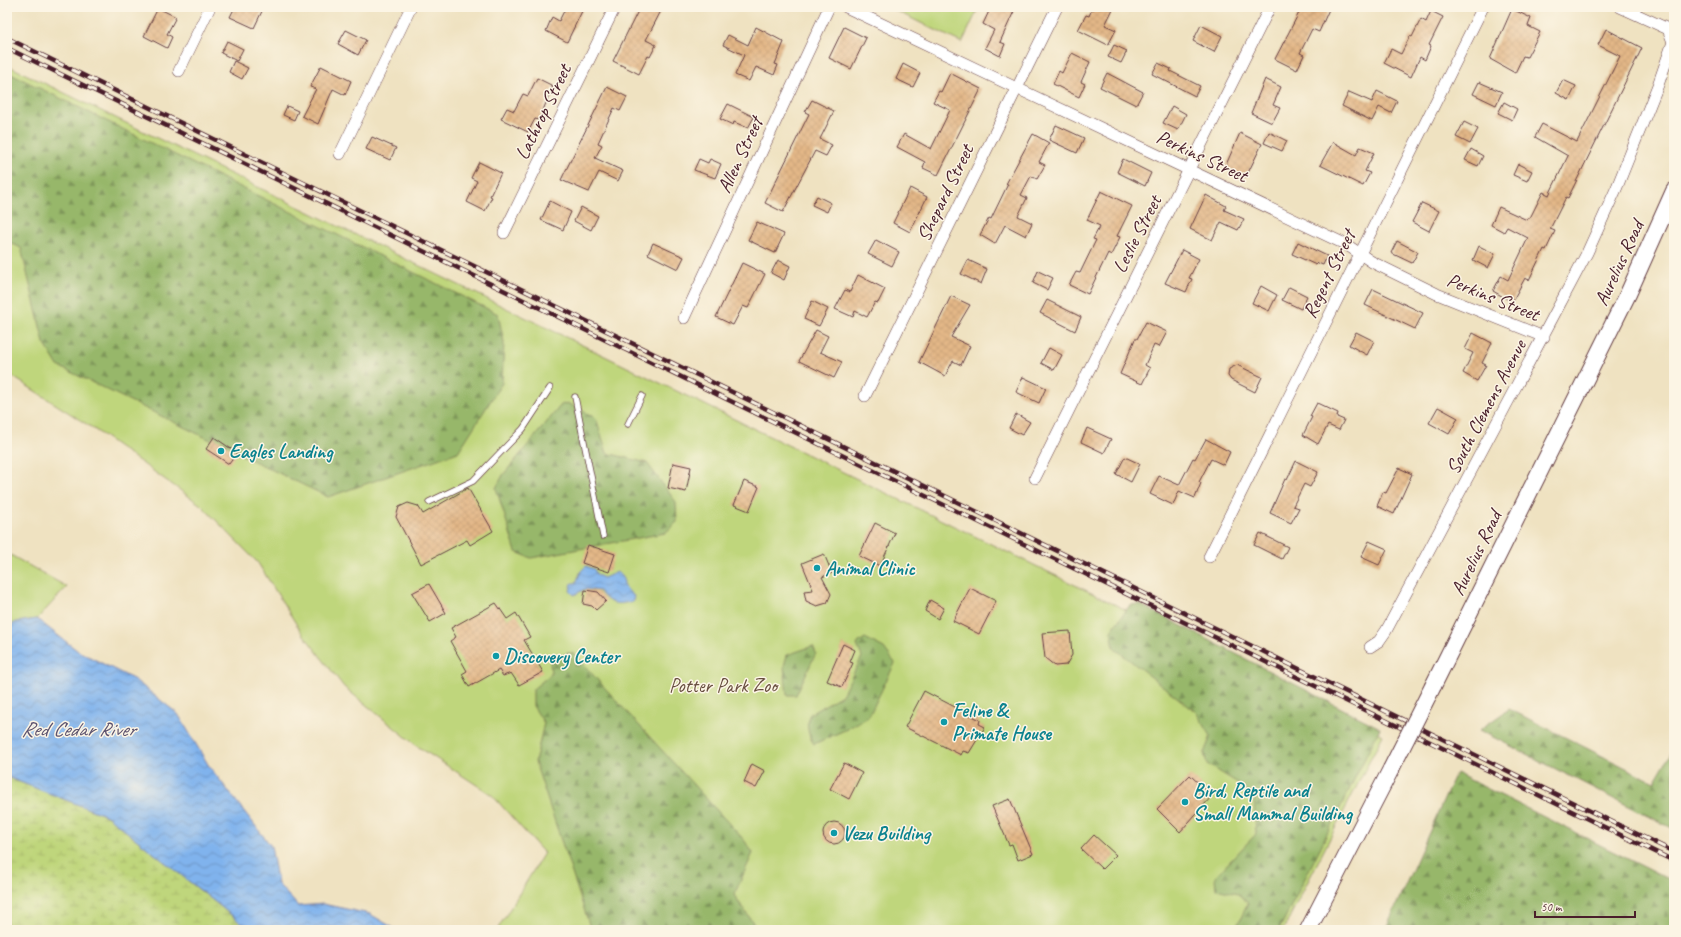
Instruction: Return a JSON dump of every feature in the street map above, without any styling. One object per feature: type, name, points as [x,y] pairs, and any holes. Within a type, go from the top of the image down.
[{"type":"street","points":[[179,71],[210,7]]},
{"type":"street","points":[[340,154],[411,7]]},
{"type":"street","name":"Lathrop Street","points":[[504,233],[615,7]]},
{"type":"street","name":"Allen Street","points":[[684,318],[829,7]]},
{"type":"street","name":"Perkins Street","points":[[846,7],[1347,245],[1372,262],[1437,294],[1544,337]]},
{"type":"street","name":"Shepard Street","points":[[865,396],[1058,7]]},
{"type":"street","name":"Leslie Street","points":[[1035,478],[1270,7]]},
{"type":"street","name":"Regent Street","points":[[1209,557],[1483,7]]},
{"type":"street","name":"South Clemens Avenue","points":[[1370,647],[1379,641],[1386,631],[1544,337],[1587,253],[1617,187],[1658,85],[1673,42],[1668,29],[1620,7]]},
{"type":"street","name":"Aurelius Road","points":[[1308,930],[1392,769],[1628,294],[1674,191]]},
{"type":"lane","points":[[430,502],[473,481],[523,429],[550,388]]},
{"type":"lane","points":[[628,424],[642,396]]},
{"type":"lane","points":[[575,397],[603,536]]},
{"type":"green space","points":[[888,7],[979,7],[962,43]]},
{"type":"green space","name":"Potter Park Zoo","points":[[7,65],[1383,735],[1283,930],[497,930],[544,853],[492,795],[417,746],[344,687],[300,630],[258,563],[201,505],[91,427],[7,373]]},
{"type":"green space","points":[[7,72],[498,314],[504,342],[502,383],[458,452],[328,497],[58,366],[44,343],[21,248],[7,241]]},
{"type":"green space","points":[[567,403],[596,418],[607,453],[647,463],[676,502],[677,522],[665,533],[531,558],[516,552],[496,488],[503,475],[561,405]]},
{"type":"green space","points":[[7,553],[67,587],[37,619],[17,622],[7,627]]},
{"type":"green space","points":[[1139,604],[1380,728],[1279,930],[1235,930],[1248,903],[1238,894],[1216,889],[1215,877],[1256,834],[1254,800],[1241,785],[1207,764],[1204,753],[1211,736],[1196,712],[1114,648],[1111,631],[1130,605]]},
{"type":"green space","points":[[865,638],[884,648],[895,663],[869,716],[847,729],[814,744],[808,729],[808,717],[810,714],[842,695],[862,657],[857,645]]},
{"type":"green space","points":[[813,646],[816,653],[796,695],[787,695],[784,666],[787,655]]},
{"type":"green space","points":[[567,653],[573,653],[744,840],[753,853],[734,895],[758,930],[591,930],[535,762],[544,723],[533,706],[533,689],[551,674],[550,662]]},
{"type":"green space","points":[[1509,709],[1654,782],[1674,748],[1674,829],[1479,730]]},
{"type":"green space","points":[[1456,773],[1674,882],[1674,930],[1385,930]]},
{"type":"green space","points":[[7,777],[107,816],[250,930],[7,930]]},
{"type":"water","points":[[586,566],[594,569],[597,575],[604,578],[617,572],[623,579],[624,587],[634,596],[633,601],[613,603],[606,599],[599,591],[585,589],[574,595],[570,591],[572,583],[576,583],[581,571]]},
{"type":"water","name":"Red Cedar River","points":[[37,619],[78,651],[135,680],[178,714],[209,766],[271,846],[278,884],[298,906],[323,904],[370,914],[397,930],[250,930],[107,816],[7,777],[7,627],[17,622]]},
{"type":"building","points":[[235,7],[264,7],[254,28],[230,17]]},
{"type":"building","points":[[566,7],[584,7],[567,42],[546,31],[552,17],[559,21]]},
{"type":"building","points":[[640,7],[663,7],[646,40],[656,45],[650,57],[648,56],[639,74],[613,61]]},
{"type":"building","points":[[991,7],[997,7],[1004,10],[1006,7],[1015,9],[1000,42],[1005,44],[1000,56],[985,48],[994,30],[983,24]]},
{"type":"building","points":[[1093,7],[1114,7],[1105,25],[1116,30],[1108,45],[1078,30],[1086,15],[1089,16]]},
{"type":"building","points":[[1302,7],[1330,7],[1319,32],[1312,29],[1300,53],[1304,55],[1297,70],[1275,59]]},
{"type":"building","points":[[158,8],[176,17],[167,34],[172,37],[167,48],[144,36]]},
{"type":"building","points":[[1512,9],[1531,18],[1528,26],[1540,32],[1527,57],[1523,56],[1515,73],[1490,59]]},
{"type":"building","points":[[1431,11],[1443,17],[1429,45],[1431,46],[1425,60],[1420,57],[1411,77],[1384,63],[1391,49],[1401,54],[1421,19],[1426,22]]},
{"type":"building","points":[[1201,25],[1222,36],[1214,52],[1193,41]]},
{"type":"building","points":[[756,27],[784,42],[775,64],[778,65],[774,75],[756,67],[749,81],[735,75],[744,55],[723,45],[728,35],[748,45]]},
{"type":"building","points":[[844,27],[866,38],[851,69],[829,58]]},
{"type":"building","points":[[1606,29],[1642,48],[1568,198],[1566,197],[1550,229],[1555,231],[1546,250],[1544,249],[1529,280],[1525,278],[1512,302],[1493,291],[1501,276],[1508,280],[1528,238],[1507,227],[1504,232],[1491,225],[1499,207],[1527,220],[1530,218],[1543,192],[1549,195],[1568,156],[1535,137],[1542,124],[1577,142],[1620,56],[1598,45]]},
{"type":"building","points":[[346,30],[366,40],[358,55],[338,44]]},
{"type":"building","points":[[227,41],[243,49],[237,61],[221,53]]},
{"type":"building","points":[[1114,45],[1127,51],[1121,63],[1108,57]]},
{"type":"building","points":[[1072,53],[1090,62],[1081,82],[1085,84],[1079,97],[1053,84],[1059,71],[1062,73]]},
{"type":"building","points":[[234,61],[248,68],[242,79],[229,72]]},
{"type":"building","points":[[1158,63],[1171,69],[1170,71],[1200,86],[1195,96],[1152,74]]},
{"type":"building","points":[[903,64],[920,73],[913,87],[896,79]]},
{"type":"building","points":[[321,66],[351,81],[345,95],[333,89],[318,124],[302,116],[316,89],[310,87]]},
{"type":"building","points":[[950,73],[981,89],[938,175],[923,168],[925,162],[897,147],[904,134],[931,149],[950,110],[933,102],[939,91],[941,92]]},
{"type":"building","points":[[1107,73],[1143,92],[1136,105],[1100,87]]},
{"type":"building","points":[[537,78],[553,86],[539,120],[535,119],[528,132],[501,119],[507,108],[514,111],[523,94],[528,96]]},
{"type":"building","points":[[1265,79],[1281,87],[1273,105],[1280,108],[1272,123],[1251,113]]},
{"type":"building","points":[[1563,80],[1576,86],[1569,100],[1556,93]]},
{"type":"building","points":[[1479,82],[1502,92],[1496,105],[1473,94]]},
{"type":"building","points":[[607,87],[627,97],[620,111],[614,108],[598,143],[602,145],[595,158],[623,171],[618,181],[599,172],[589,192],[561,180]]},
{"type":"building","points":[[1377,91],[1397,101],[1391,113],[1379,107],[1372,121],[1342,106],[1349,92],[1372,102]]},
{"type":"building","points":[[812,100],[834,111],[820,139],[832,145],[826,156],[815,151],[783,212],[765,203],[809,114],[805,112]]},
{"type":"building","points":[[1504,102],[1517,109],[1512,120],[1498,113]]},
{"type":"building","points":[[728,104],[754,117],[748,128],[734,122],[733,125],[720,119]]},
{"type":"building","points":[[287,106],[298,111],[294,120],[283,115]]},
{"type":"building","points":[[1172,106],[1186,114],[1178,130],[1163,123]]},
{"type":"building","points":[[1464,122],[1478,129],[1470,144],[1456,137]]},
{"type":"building","points":[[1056,125],[1084,138],[1077,153],[1049,140]]},
{"type":"building","points":[[1269,132],[1287,141],[1282,151],[1264,143]]},
{"type":"building","points":[[1240,133],[1262,144],[1246,177],[1225,167]]},
{"type":"building","points":[[1033,134],[1049,143],[1039,162],[1045,165],[1037,179],[1031,176],[1021,195],[1027,198],[1018,216],[1032,223],[1026,236],[1005,225],[995,244],[980,235],[989,218],[991,219],[1008,184],[1006,184]]},
{"type":"building","points":[[372,137],[396,148],[390,160],[366,149]]},
{"type":"building","points":[[1333,142],[1356,155],[1360,147],[1374,153],[1365,171],[1370,173],[1363,186],[1320,165]]},
{"type":"building","points":[[1471,149],[1483,156],[1478,166],[1465,160]]},
{"type":"building","points":[[699,159],[708,163],[710,159],[721,164],[715,178],[694,170]]},
{"type":"building","points":[[1123,159],[1151,173],[1145,186],[1117,172]]},
{"type":"building","points":[[479,162],[501,173],[490,196],[492,197],[485,211],[467,202],[477,181],[471,178]]},
{"type":"building","points":[[1518,164],[1532,171],[1527,181],[1513,175]]},
{"type":"building","points":[[910,188],[927,197],[910,232],[893,223]]},
{"type":"building","points":[[1101,191],[1132,206],[1117,236],[1120,237],[1111,255],[1108,253],[1088,294],[1069,285],[1076,272],[1080,273],[1096,240],[1093,239],[1100,226],[1087,220]]},
{"type":"building","points":[[1206,195],[1226,206],[1224,210],[1244,219],[1238,230],[1221,222],[1212,240],[1190,229]]},
{"type":"building","points":[[817,196],[831,203],[827,212],[812,205]]},
{"type":"building","points":[[550,201],[571,212],[563,230],[541,220]]},
{"type":"building","points":[[1422,203],[1439,211],[1429,231],[1412,222]]},
{"type":"building","points":[[581,207],[598,216],[591,230],[574,221]]},
{"type":"building","points":[[757,222],[784,234],[775,253],[748,240]]},
{"type":"building","points":[[876,240],[899,252],[892,266],[868,254]]},
{"type":"building","points":[[1397,241],[1418,252],[1412,263],[1391,253]]},
{"type":"building","points":[[1298,242],[1327,256],[1323,265],[1318,263],[1316,265],[1292,254]]},
{"type":"building","points":[[653,243],[684,257],[678,269],[648,254]]},
{"type":"building","points":[[1479,246],[1495,254],[1488,268],[1473,260]]},
{"type":"building","points":[[1182,250],[1199,259],[1189,278],[1192,279],[1186,292],[1165,283]]},
{"type":"building","points":[[778,260],[790,266],[784,280],[771,273]]},
{"type":"building","points":[[968,260],[987,269],[981,284],[961,274]]},
{"type":"building","points":[[742,263],[765,274],[748,308],[743,306],[733,325],[716,317]]},
{"type":"building","points":[[1038,271],[1053,278],[1047,290],[1033,283]]},
{"type":"building","points":[[858,275],[885,289],[878,303],[875,302],[867,317],[855,311],[853,317],[835,309],[845,290],[850,292]]},
{"type":"building","points":[[1261,286],[1277,295],[1269,311],[1252,303]]},
{"type":"building","points":[[1289,287],[1307,296],[1301,309],[1282,300]]},
{"type":"building","points":[[1373,289],[1423,313],[1415,329],[1365,305]]},
{"type":"building","points":[[951,296],[970,305],[951,337],[970,346],[961,365],[953,361],[945,376],[919,362]]},
{"type":"building","points":[[1047,300],[1081,317],[1075,331],[1040,313]]},
{"type":"building","points":[[812,301],[828,309],[819,326],[804,319]]},
{"type":"building","points":[[1146,322],[1167,332],[1159,347],[1154,345],[1145,365],[1150,368],[1142,384],[1120,374],[1135,339],[1137,339]]},
{"type":"building","points":[[816,330],[828,336],[820,352],[842,362],[834,378],[799,361]]},
{"type":"building","points":[[1356,332],[1374,341],[1367,355],[1349,345]]},
{"type":"building","points":[[1473,333],[1492,343],[1482,363],[1486,365],[1477,381],[1463,373],[1473,353],[1465,349]]},
{"type":"building","points":[[1049,348],[1062,355],[1054,370],[1041,363]]},
{"type":"building","points":[[1237,365],[1262,377],[1255,392],[1231,380],[1228,376],[1229,369]]},
{"type":"building","points":[[1023,377],[1046,388],[1039,403],[1016,392]]},
{"type":"building","points":[[1317,403],[1338,413],[1337,417],[1344,420],[1339,430],[1328,425],[1318,444],[1303,435],[1312,417],[1310,416]]},
{"type":"building","points":[[1438,407],[1458,418],[1449,434],[1429,423]]},
{"type":"building","points":[[1016,414],[1030,422],[1022,435],[1009,428]]},
{"type":"building","points":[[1087,428],[1111,439],[1104,453],[1081,442]]},
{"type":"building","name":"Eagles Landing","points":[[214,437],[237,453],[229,464],[206,449]]},
{"type":"building","points":[[1206,439],[1230,452],[1224,465],[1211,459],[1199,482],[1201,483],[1195,498],[1179,491],[1173,505],[1150,494],[1159,476],[1179,485],[1193,458],[1195,459]]},
{"type":"building","points":[[1125,457],[1140,464],[1131,482],[1116,474]]},
{"type":"building","points":[[1296,461],[1318,472],[1310,487],[1304,484],[1293,506],[1299,508],[1291,523],[1270,513],[1285,479],[1287,480]]},
{"type":"building","points":[[673,463],[691,467],[686,492],[668,488]]},
{"type":"building","points":[[1399,468],[1412,474],[1394,514],[1377,506],[1383,492],[1386,493]]},
{"type":"building","points":[[744,481],[759,487],[749,511],[734,505]]},
{"type":"building","points":[[468,488],[493,531],[470,545],[467,540],[421,564],[396,517],[399,507],[408,503],[418,506],[423,514]]},
{"type":"building","points":[[875,523],[895,533],[880,566],[859,556]]},
{"type":"building","points":[[1260,533],[1288,547],[1282,559],[1254,545]]},
{"type":"building","points":[[1369,541],[1387,549],[1379,565],[1361,557]]},
{"type":"building","points":[[588,545],[615,554],[609,572],[582,563]]},
{"type":"building","points":[[824,554],[832,573],[822,577],[831,594],[827,603],[817,606],[806,601],[804,591],[813,590],[802,563]]},
{"type":"building","points":[[429,584],[446,613],[430,622],[412,593]]},
{"type":"building","points":[[970,588],[996,601],[979,634],[953,621]]},
{"type":"building","points":[[585,590],[598,592],[606,601],[596,610],[592,606],[583,604]]},
{"type":"building","points":[[930,600],[944,608],[938,619],[925,611]]},
{"type":"building","name":"Discovery Center","points":[[496,603],[507,619],[516,613],[530,637],[524,640],[543,672],[519,685],[511,673],[503,676],[499,670],[469,687],[462,674],[467,671],[450,641],[456,637],[451,628]]},
{"type":"building","points":[[1070,631],[1072,655],[1066,665],[1055,666],[1045,658],[1042,633]]},
{"type":"building","points":[[843,644],[855,650],[850,662],[853,663],[842,687],[827,681]]},
{"type":"building","name":"Feline & Primate House","points":[[924,691],[980,720],[979,724],[985,727],[969,753],[963,751],[961,755],[905,727]]},
{"type":"building","points":[[844,763],[862,773],[849,799],[830,789]]},
{"type":"building","points":[[752,764],[765,771],[756,788],[744,782]]},
{"type":"building","name":"Bird, Reptile and Small Mammal Building","points":[[1190,775],[1212,796],[1180,832],[1157,809]]},
{"type":"building","points":[[1010,799],[1033,854],[1018,860],[1012,844],[1009,845],[992,806]]},
{"type":"building","name":"Vezu Building","points":[[834,822],[842,825],[845,833],[842,841],[834,844],[826,841],[823,833],[826,825]]},
{"type":"building","points":[[1094,835],[1116,855],[1102,869],[1081,849]]},
{"type":"railway","points":[[7,38],[1674,852]]},
{"type":"railway","points":[[7,48],[1674,861]]},
{"type":"place","name":"Eagles Landing","points":[[221,451]]},
{"type":"place","name":"Animal Clinic","points":[[817,568]]},
{"type":"place","name":"Discovery Center","points":[[496,656]]},
{"type":"place","name":"Feline & Primate House","points":[[944,722]]},
{"type":"place","name":"Bird, Reptile and Small Mammal Building","points":[[1185,802]]},
{"type":"place","name":"Vezu Building","points":[[834,833]]}]
